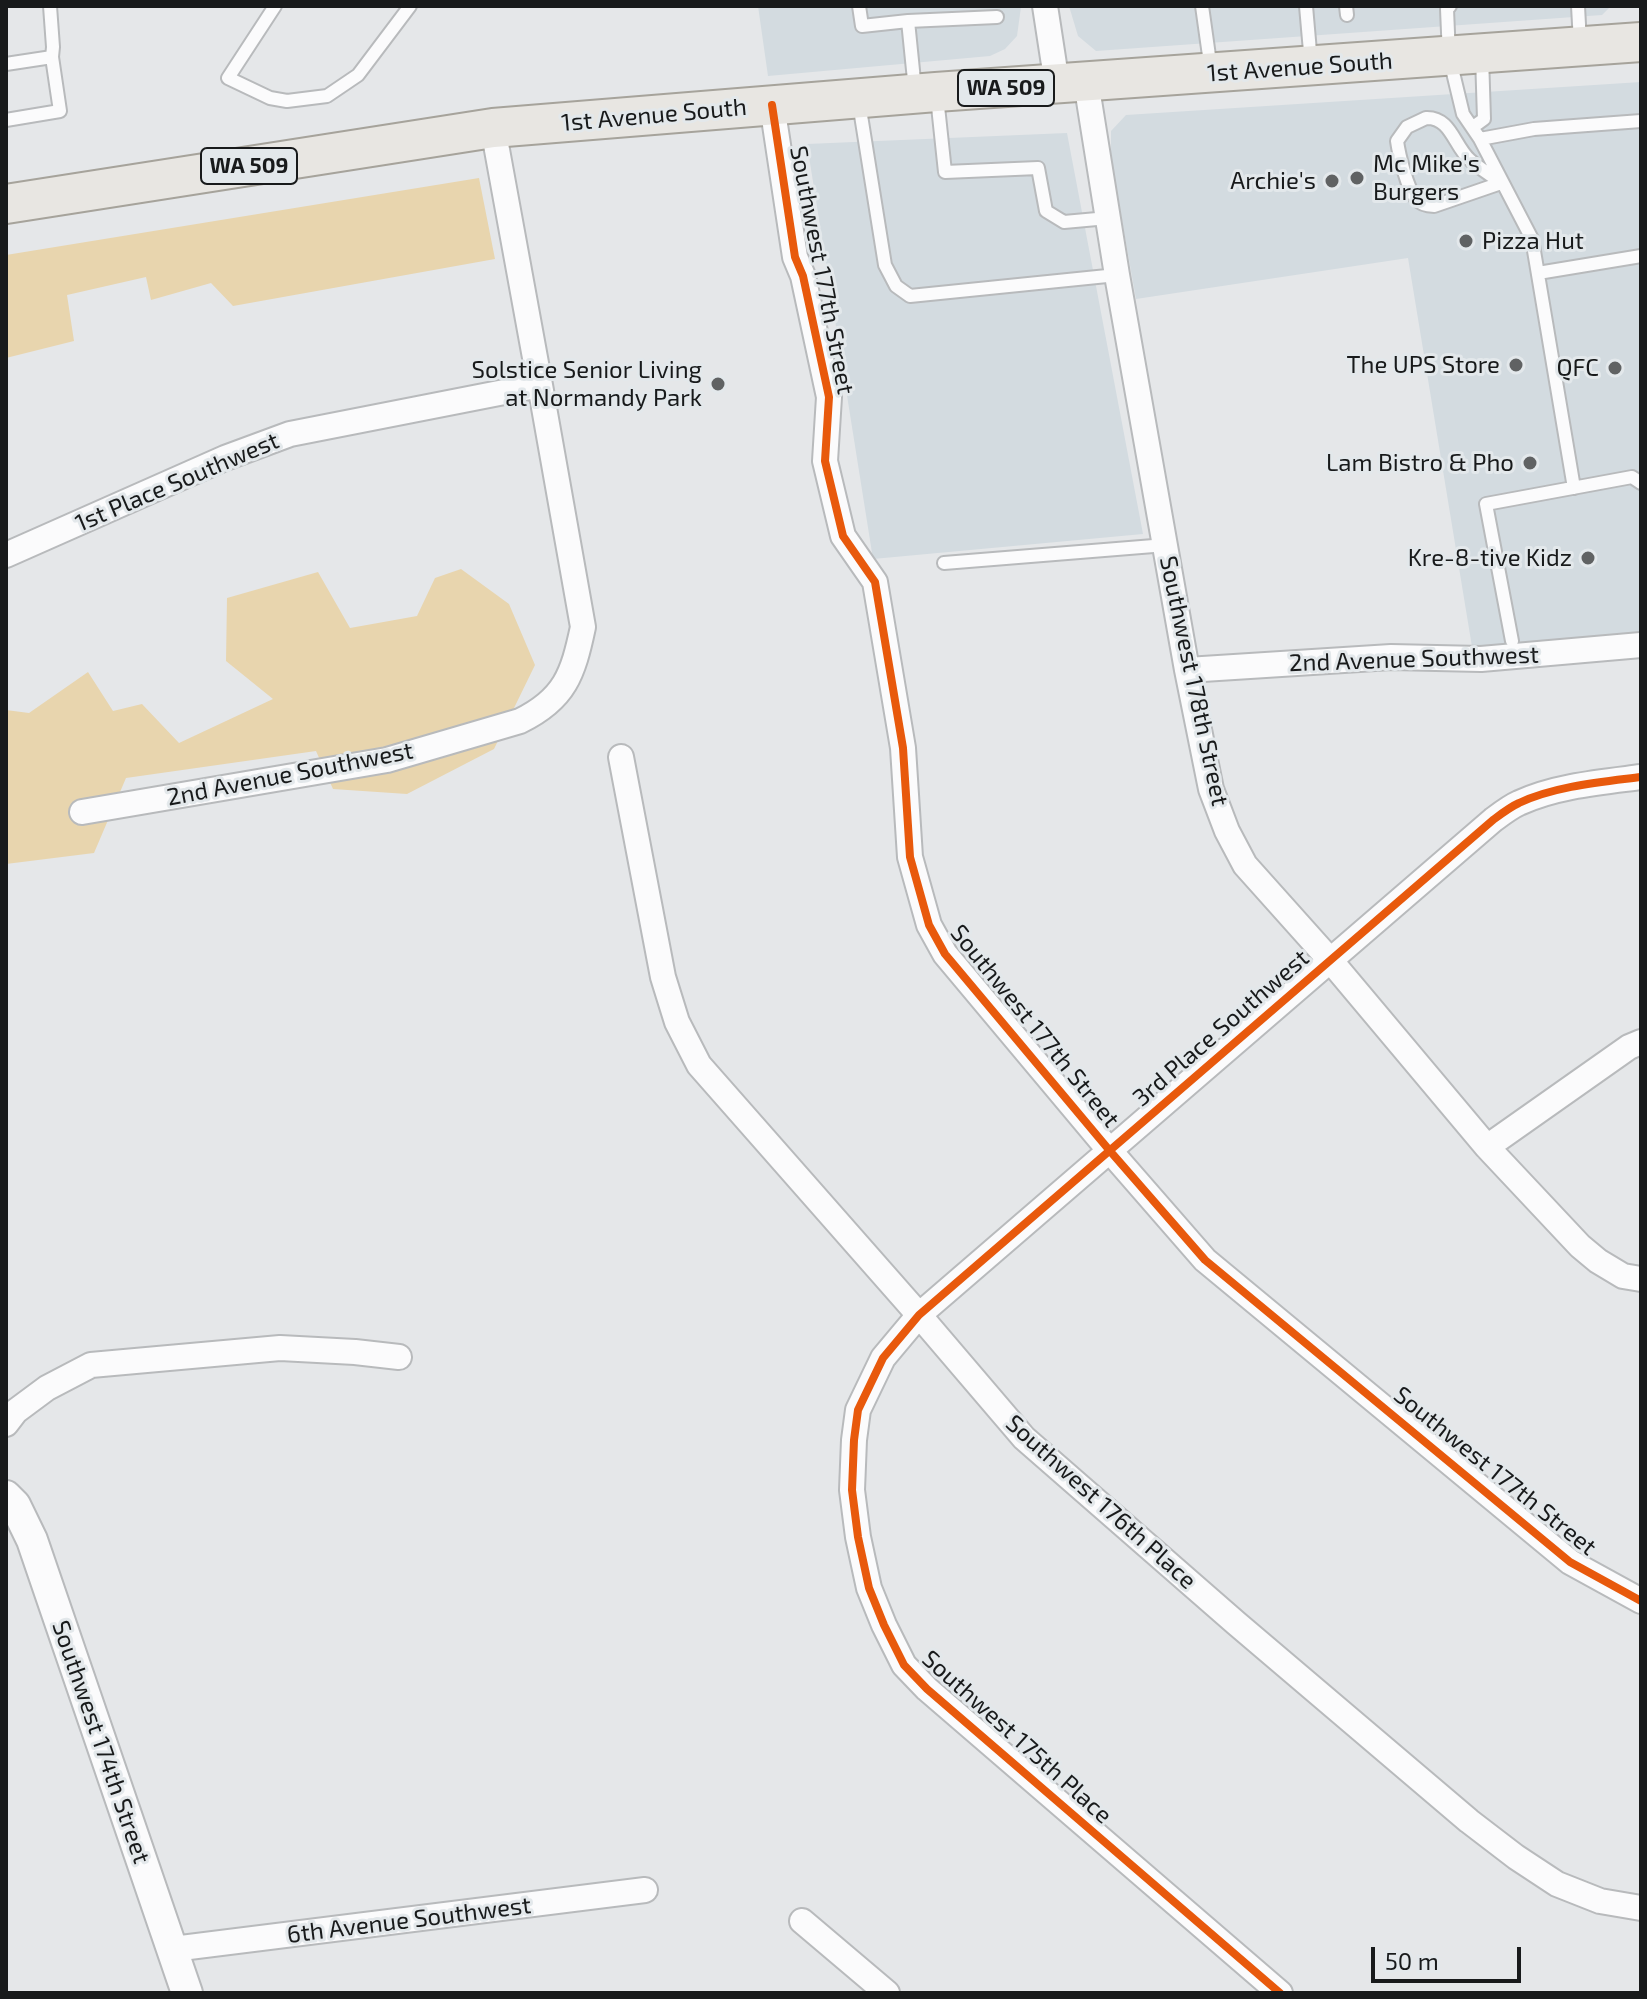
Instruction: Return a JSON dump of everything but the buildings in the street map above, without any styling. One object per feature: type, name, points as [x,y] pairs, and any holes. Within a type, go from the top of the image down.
[{"type":"main road","name":"1st Avenue South","points":[[6,204],[493,128],[858,98],[1641,42]]},
{"type":"street","name":"Southwest 178th Street","points":[[1045,6],[1072,83],[1108,218],[1187,670],[1211,789],[1227,831],[1245,865],[1330,960],[1487,1147],[1580,1246],[1598,1261],[1632,1278]]},
{"type":"street","name":"Southwest 177th Street","points":[[772,105],[795,257],[803,276],[829,397],[825,461],[843,536],[875,582],[903,748],[910,857],[929,925],[945,954],[1205,1260],[1570,1562],[1641,1601]]},
{"type":"street","points":[[493,128],[540,385]]},
{"type":"street","name":"1st Place Southwest","points":[[6,555],[225,458],[290,434],[540,385]]},
{"type":"street","name":"2nd Avenue Southwest","points":[[82,812],[387,760],[520,721],[541,711],[559,693],[575,665],[583,627],[540,385]]},
{"type":"street","name":"2nd Avenue Southwest","points":[[1187,670],[1391,657],[1481,659],[1641,645]]},
{"type":"street","name":"Southwest 176th Place","points":[[621,757],[663,977],[677,1022],[699,1065],[1024,1438],[1236,1623],[1469,1821],[1516,1857],[1557,1884],[1600,1901],[1641,1908]]},
{"type":"street","name":"3rd Place Southwest","points":[[919,1315],[1493,820],[1519,803],[1556,791],[1641,777]]},
{"type":"street","points":[[1487,1147],[1629,1047],[1641,1042]]},
{"type":"street","name":"Southwest 175th Place","points":[[919,1315],[883,1358],[858,1410],[854,1440],[852,1490],[869,1588],[904,1665],[927,1689],[1280,1993]]},
{"type":"street","points":[[6,1424],[16,1411],[47,1388],[91,1365],[280,1348],[399,1357]]},
{"type":"street","name":"Southwest 174th Street","points":[[6,1496],[15,1505],[32,1540],[187,1993]]},
{"type":"street","name":"6th Avenue Southwest","points":[[173,1949],[645,1890]]},
{"type":"street","points":[[802,1921],[887,1993]]},
{"type":"lane","points":[[6,120],[60,111],[52,57],[50,6]]},
{"type":"lane","points":[[275,6],[228,78],[270,98],[287,101],[327,96],[358,75],[410,6]]},
{"type":"lane","points":[[859,6],[862,26],[997,17]]},
{"type":"lane","points":[[920,6],[922,20]]},
{"type":"lane","points":[[1202,6],[1211,73]]},
{"type":"lane","points":[[1306,6],[1311,66]]},
{"type":"lane","points":[[1450,6],[1447,9],[1484,119],[1476,133]]},
{"type":"lane","points":[[1578,6],[1580,47]]},
{"type":"lane","points":[[908,21],[945,172],[1038,168],[1046,211],[1064,222],[1108,218]]},
{"type":"lane","points":[[1465,55],[1459,103],[1463,114],[1532,239],[1574,488]]},
{"type":"lane","points":[[6,64],[52,57]]},
{"type":"lane","points":[[858,98],[885,265],[896,286],[910,296],[1117,275]]},
{"type":"lane","points":[[1426,118],[1441,120],[1467,158],[1501,183],[1446,203],[1426,205],[1419,202],[1411,191],[1397,141],[1407,127],[1426,118]]},
{"type":"lane","points":[[1476,133],[1641,121]]},
{"type":"lane","points":[[1538,273],[1641,256]]},
{"type":"lane","points":[[1512,641],[1486,504],[1632,477],[1641,483]]},
{"type":"lane","points":[[944,563],[1166,545]]},
{"type":"shaded area","points":[[758,6],[1021,7],[1017,36],[1005,49],[990,56],[768,76]]},
{"type":"shaded area","points":[[1069,6],[1611,6],[1602,15],[1096,51],[1078,36]]},
{"type":"shaded area","points":[[1641,82],[1641,659],[1475,665],[1408,258],[1136,299],[1111,159],[1111,131],[1126,115]]},
{"type":"shaded area","points":[[1067,133],[1143,534],[873,559],[807,144]]},
{"type":"shaded area","points":[[479,178],[495,259],[233,306],[211,283],[151,300],[146,277],[67,295],[74,341],[6,358],[6,255]]},
{"type":"shaded area","points":[[461,569],[509,604],[535,665],[494,749],[407,794],[333,789],[316,751],[126,778],[94,853],[6,864],[6,710],[29,713],[88,672],[113,711],[142,704],[179,743],[273,699],[226,661],[227,598],[318,572],[350,628],[417,616],[435,578]]},
{"type":"cycle path","points":[[772,105],[795,257],[803,276],[829,397],[825,461],[843,536],[875,582],[903,748],[910,857],[929,925],[945,954],[1205,1260],[1570,1562],[1641,1601]]},
{"type":"cycle path","points":[[1280,1993],[927,1689],[904,1665],[869,1588],[858,1537],[852,1490],[858,1410],[883,1358],[919,1315],[1493,820],[1516,805],[1548,792],[1641,777]]},
{"type":"place","name":"Mc Mike's Burgers","points":[[1357,178]]},
{"type":"place","name":"Archie's","points":[[1332,181]]},
{"type":"place","name":"Pizza Hut","points":[[1466,241]]},
{"type":"place","name":"The UPS Store","points":[[1516,365]]},
{"type":"place","name":"QFC","points":[[1615,368]]},
{"type":"place","name":"Solstice Senior Living at Normandy Park","points":[[718,384]]},
{"type":"place","name":"Lam Bistro & Pho","points":[[1530,463]]},
{"type":"place","name":"Kre-8-tive Kidz","points":[[1588,558]]}]
